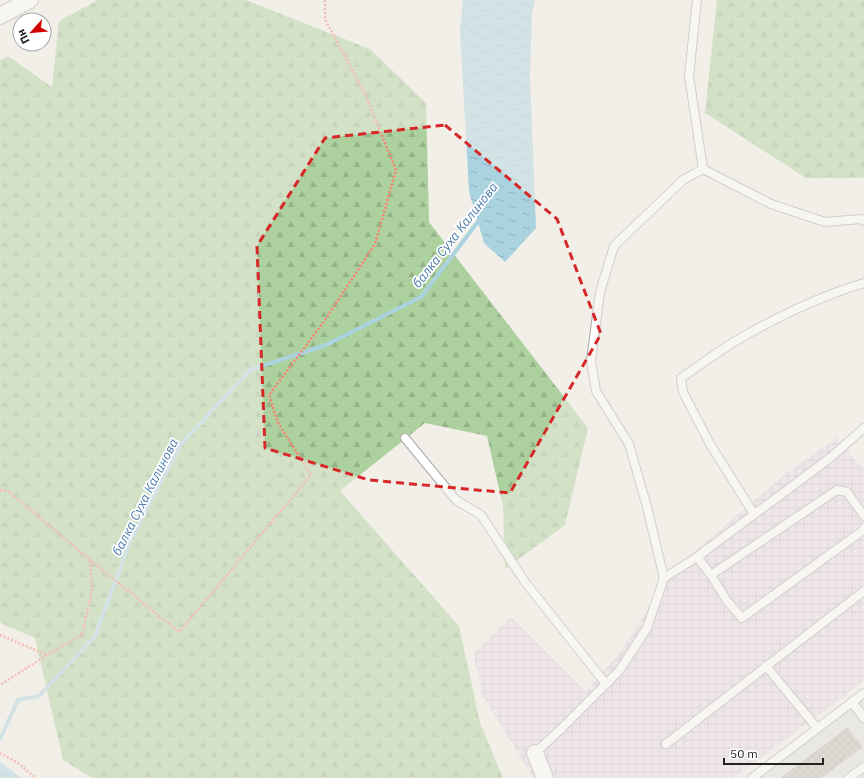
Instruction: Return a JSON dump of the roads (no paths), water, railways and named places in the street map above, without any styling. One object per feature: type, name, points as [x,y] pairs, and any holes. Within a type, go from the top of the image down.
[{"type":"street","points":[[0,16],[30,0]]},
{"type":"street","points":[[535,753],[545,778]]},
{"type":"lane","points":[[697,0],[689,76],[703,169]]},
{"type":"lane","points":[[703,169],[771,204],[825,222],[864,221]]},
{"type":"lane","points":[[535,753],[618,671],[647,628],[664,578],[647,507],[629,444],[596,391],[591,361],[600,292],[614,246],[683,180],[703,169]]},
{"type":"lane","points":[[754,514],[710,444],[683,392],[681,378],[734,342],[795,310],[839,290],[864,283]]},
{"type":"lane","points":[[664,578],[697,557],[830,458],[864,428]]},
{"type":"lane","points":[[405,438],[456,500],[481,515],[524,582],[606,684]]},
{"type":"lane","points":[[711,575],[837,490],[847,492],[864,516]]},
{"type":"lane","points":[[697,557],[711,575],[727,601],[742,618],[862,531],[864,528]]},
{"type":"lane","points":[[666,744],[864,591]]},
{"type":"lane","points":[[766,666],[817,728]]},
{"type":"lane","points":[[752,778],[864,693]]},
{"type":"lane","points":[[852,702],[864,718]]},
{"type":"lane","points":[[849,778],[864,767]]},
{"type":"water","points":[[463,0],[535,0],[532,14],[530,77],[536,228],[505,262],[484,243],[469,192],[460,29]]},
{"type":"water","points":[[0,762],[22,778],[0,778]]},
{"type":"waterway","name":"балка Суха Калинова","points":[[0,739],[18,700],[39,696],[95,636],[130,542],[180,445],[250,370],[326,345],[421,297],[480,219]]}]
